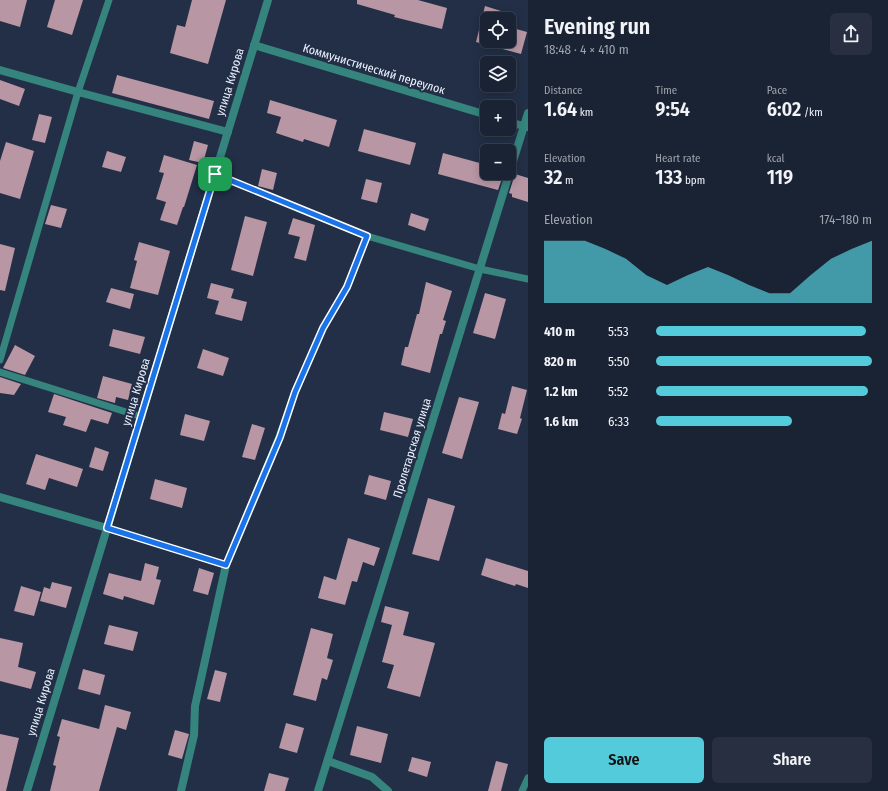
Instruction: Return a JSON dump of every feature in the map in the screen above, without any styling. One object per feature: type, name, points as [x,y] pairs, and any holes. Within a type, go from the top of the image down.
[{"type":"street","name":"улица Кирова","points":[[27,791],[268,0]]},
{"type":"street","name":"Коммунистический переулок","points":[[254,45],[480,113]]},
{"type":"street","points":[[0,70],[228,132]]},
{"type":"street","name":"Пролетарская улица","points":[[318,791],[526,127],[528,113]]},
{"type":"street","points":[[516,124],[526,127]]},
{"type":"street","points":[[0,497],[107,528]]},
{"type":"street","points":[[181,791],[194,735],[195,706],[226,565]]},
{"type":"street","points":[[328,761],[372,778],[388,791]]},
{"type":"lane","points":[[0,360],[78,92],[108,0]]},
{"type":"lane","points":[[215,174],[367,236],[480,270],[528,279]]},
{"type":"lane","points":[[107,528],[226,565],[280,437],[295,392],[323,328],[347,287],[367,236]]},
{"type":"lane","points":[[0,372],[142,417]]},
{"type":"lane","points":[[522,791],[528,778]]},
{"type":"building","points":[[0,0],[27,0],[20,27],[0,21]]},
{"type":"building","points":[[55,0],[83,0],[72,35],[47,27]]},
{"type":"building","points":[[192,0],[226,0],[208,64],[170,53],[177,25],[185,27]]},
{"type":"building","points":[[357,0],[418,0],[447,8],[442,29],[394,17],[395,15],[357,4]]},
{"type":"building","points":[[485,6],[501,11],[501,12],[484,12]]},
{"type":"building","points":[[480,26],[480,43],[476,42]]},
{"type":"building","points":[[516,29],[527,32],[521,54],[498,48],[516,48]]},
{"type":"building","points":[[117,75],[214,101],[209,119],[112,93]]},
{"type":"building","points":[[0,80],[25,89],[19,106],[0,99]]},
{"type":"building","points":[[270,100],[337,120],[329,147],[304,139],[303,142],[276,133],[281,117],[267,113]]},
{"type":"building","points":[[39,114],[52,117],[45,143],[32,140]]},
{"type":"building","points":[[364,129],[416,143],[410,165],[358,151]]},
{"type":"building","points":[[194,141],[208,145],[203,163],[189,160]]},
{"type":"building","points":[[6,142],[34,151],[20,199],[0,193],[0,161]]},
{"type":"building","points":[[107,151],[126,157],[121,172],[102,167]]},
{"type":"building","points":[[443,153],[480,163],[480,180],[502,180],[498,190],[438,174]]},
{"type":"building","points":[[164,155],[197,165],[177,225],[160,220],[166,202],[156,199],[164,173],[159,172]]},
{"type":"building","points":[[262,169],[277,173],[273,190],[258,186]]},
{"type":"building","points":[[516,174],[528,178],[528,202],[512,197],[512,194],[509,193],[513,180],[516,180]]},
{"type":"building","points":[[366,179],[382,183],[377,203],[361,199]]},
{"type":"building","points":[[51,205],[67,209],[61,228],[45,224]]},
{"type":"building","points":[[411,213],[429,219],[425,231],[408,225]]},
{"type":"building","points":[[245,216],[267,222],[253,276],[231,270]]},
{"type":"building","points":[[293,218],[315,225],[306,261],[294,258],[300,237],[288,234]]},
{"type":"building","points":[[139,242],[170,251],[158,295],[130,288],[137,261],[134,260]]},
{"type":"building","points":[[0,244],[15,248],[5,291],[0,290]]},
{"type":"building","points":[[426,282],[452,291],[443,320],[446,321],[442,334],[440,334],[430,373],[401,365],[405,347],[408,347],[417,314],[419,314]]},
{"type":"building","points":[[211,283],[234,289],[231,298],[247,302],[242,321],[215,314],[219,301],[207,298]]},
{"type":"building","points":[[111,288],[134,294],[130,309],[106,302]]},
{"type":"building","points":[[485,293],[506,299],[495,339],[473,333]]},
{"type":"building","points":[[113,329],[145,337],[140,354],[109,346]]},
{"type":"building","points":[[15,345],[35,356],[25,375],[3,368]]},
{"type":"building","points":[[203,349],[229,358],[223,376],[197,368]]},
{"type":"building","points":[[103,376],[132,384],[128,400],[116,397],[115,403],[97,398]]},
{"type":"building","points":[[0,377],[21,384],[14,395],[0,393]]},
{"type":"building","points":[[512,386],[527,390],[520,418],[522,419],[517,434],[498,429],[502,413],[505,414]]},
{"type":"building","points":[[54,394],[112,413],[108,424],[91,419],[86,432],[63,425],[66,417],[48,412]]},
{"type":"building","points":[[459,397],[479,402],[462,459],[442,453]]},
{"type":"building","points":[[384,412],[413,419],[408,437],[380,430]]},
{"type":"building","points":[[185,414],[210,421],[204,441],[180,435]]},
{"type":"building","points":[[252,424],[265,428],[255,460],[242,457]]},
{"type":"building","points":[[95,447],[109,452],[103,471],[89,467]]},
{"type":"building","points":[[36,454],[83,469],[77,487],[49,478],[45,490],[26,484]]},
{"type":"building","points":[[369,475],[391,481],[386,500],[364,494]]},
{"type":"building","points":[[155,479],[187,488],[182,508],[150,499]]},
{"type":"building","points":[[428,498],[455,506],[439,561],[412,554]]},
{"type":"building","points":[[348,538],[380,548],[374,566],[363,562],[357,582],[352,581],[345,605],[318,598],[324,576],[336,580]]},
{"type":"building","points":[[486,558],[528,571],[528,588],[516,584],[515,586],[481,575]]},
{"type":"building","points":[[145,563],[159,567],[156,579],[161,580],[154,605],[124,596],[123,600],[103,594],[109,573],[141,581]]},
{"type":"building","points":[[199,568],[214,573],[208,595],[193,591]]},
{"type":"building","points":[[52,582],[72,587],[66,608],[40,601],[44,587],[50,589]]},
{"type":"building","points":[[21,586],[41,592],[34,616],[14,611]]},
{"type":"building","points":[[385,606],[409,612],[403,635],[435,643],[420,697],[387,688],[394,665],[382,662],[392,625],[381,622]]},
{"type":"building","points":[[109,625],[138,632],[133,651],[104,644]]},
{"type":"building","points":[[311,628],[333,634],[327,658],[333,660],[327,680],[322,678],[316,701],[293,695]]},
{"type":"building","points":[[0,638],[23,643],[18,667],[36,672],[31,689],[0,681]]},
{"type":"building","points":[[83,669],[105,675],[100,695],[78,689]]},
{"type":"building","points":[[215,670],[227,673],[220,702],[207,699]]},
{"type":"building","points":[[105,705],[131,712],[126,730],[117,727],[99,791],[50,791],[56,766],[53,765],[60,737],[57,736],[62,719],[99,729]]},
{"type":"building","points":[[286,723],[304,728],[297,753],[279,748]]},
{"type":"building","points":[[357,726],[388,734],[381,763],[350,755]]},
{"type":"building","points":[[175,730],[189,734],[182,759],[168,755]]},
{"type":"building","points":[[0,734],[19,738],[6,791],[0,791]]},
{"type":"building","points":[[412,757],[431,762],[427,777],[408,771]]},
{"type":"building","points":[[496,761],[508,764],[501,791],[488,791]]},
{"type":"building","points":[[269,773],[289,778],[285,791],[264,791]]},
{"type":"route","points":[[215,174],[367,236],[347,287],[323,328],[295,392],[280,437],[226,565],[107,528],[215,174]]}]
